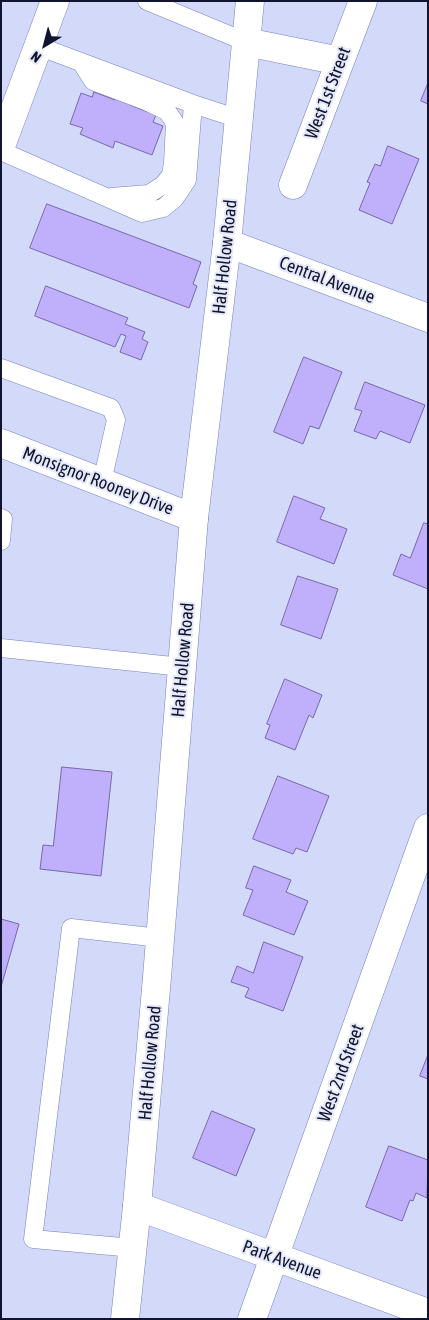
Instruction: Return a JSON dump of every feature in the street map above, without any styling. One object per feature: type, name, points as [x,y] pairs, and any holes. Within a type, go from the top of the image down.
[{"type":"street","points":[[1,146],[55,1]]},
{"type":"street","name":"Half Hollow Road","points":[[125,1319],[137,1206],[194,518],[227,242],[250,1]]},
{"type":"street","name":"West 1st Street","points":[[294,185],[363,1]]},
{"type":"street","points":[[246,42],[340,61]]},
{"type":"street","name":"Central Avenue","points":[[227,242],[428,318]]},
{"type":"street","name":"Monsignor Rooney Drive","points":[[1,444],[194,518]]},
{"type":"street","name":"West 2nd Street","points":[[252,1319],[428,828]]},
{"type":"street","name":"Park Avenue","points":[[137,1206],[428,1313]]},
{"type":"lane","points":[[147,1],[246,42]]},
{"type":"lane","points":[[38,46],[193,104],[239,118]]},
{"type":"lane","points":[[80,62],[93,81],[167,111],[175,123],[171,175],[163,185],[148,194],[106,197]]},
{"type":"lane","points":[[1,151],[142,213],[163,208],[175,198],[187,180],[193,104]]},
{"type":"lane","points":[[1,368],[111,408],[116,420],[102,482]]},
{"type":"lane","points":[[1,518],[3,519],[1,541]]},
{"type":"lane","points":[[1,648],[182,666]]},
{"type":"lane","points":[[133,1248],[33,1239],[71,928],[160,938]]},
{"type":"building","points":[[428,83],[428,104],[421,101]]},
{"type":"building","points":[[94,92],[115,100],[117,94],[132,100],[130,105],[156,115],[153,122],[163,126],[152,155],[115,141],[113,148],[80,134],[83,128],[70,124],[81,93],[92,97]]},
{"type":"building","points":[[388,146],[419,159],[392,224],[359,210],[370,183],[367,182],[375,164],[380,166]]},
{"type":"building","points":[[47,204],[201,262],[193,284],[197,286],[189,308],[30,248]]},
{"type":"building","points":[[46,286],[128,318],[125,324],[145,332],[142,339],[148,342],[141,360],[120,352],[126,336],[121,334],[115,347],[35,316]]},
{"type":"building","points":[[304,357],[342,372],[319,429],[310,426],[303,444],[274,432]]},
{"type":"building","points":[[365,382],[425,405],[410,443],[380,431],[376,439],[354,431],[362,411],[355,409]]},
{"type":"building","points":[[294,496],[325,508],[320,519],[347,529],[334,564],[277,542]]},
{"type":"building","points":[[424,523],[428,524],[428,589],[393,575],[401,554],[410,558]]},
{"type":"building","points":[[298,576],[338,589],[321,639],[281,625]]},
{"type":"building","points":[[285,679],[322,695],[313,718],[309,715],[295,750],[265,738],[270,725],[267,724]]},
{"type":"building","points":[[62,767],[112,772],[101,876],[40,869],[43,845],[53,846]]},
{"type":"building","points":[[278,776],[329,796],[307,852],[296,848],[293,854],[253,839]]},
{"type":"building","points":[[254,866],[291,880],[286,892],[308,901],[294,935],[243,915],[253,890],[246,888]]},
{"type":"building","points":[[1,919],[19,924],[1,987]]},
{"type":"building","points":[[264,942],[303,957],[283,1011],[245,997],[249,988],[231,982],[237,966],[253,973]]},
{"type":"building","points":[[428,1055],[428,1079],[420,1076]]},
{"type":"building","points":[[212,1111],[255,1129],[236,1176],[193,1158]]},
{"type":"building","points":[[389,1146],[428,1160],[427,1198],[416,1193],[413,1201],[410,1200],[402,1221],[366,1207]]}]
